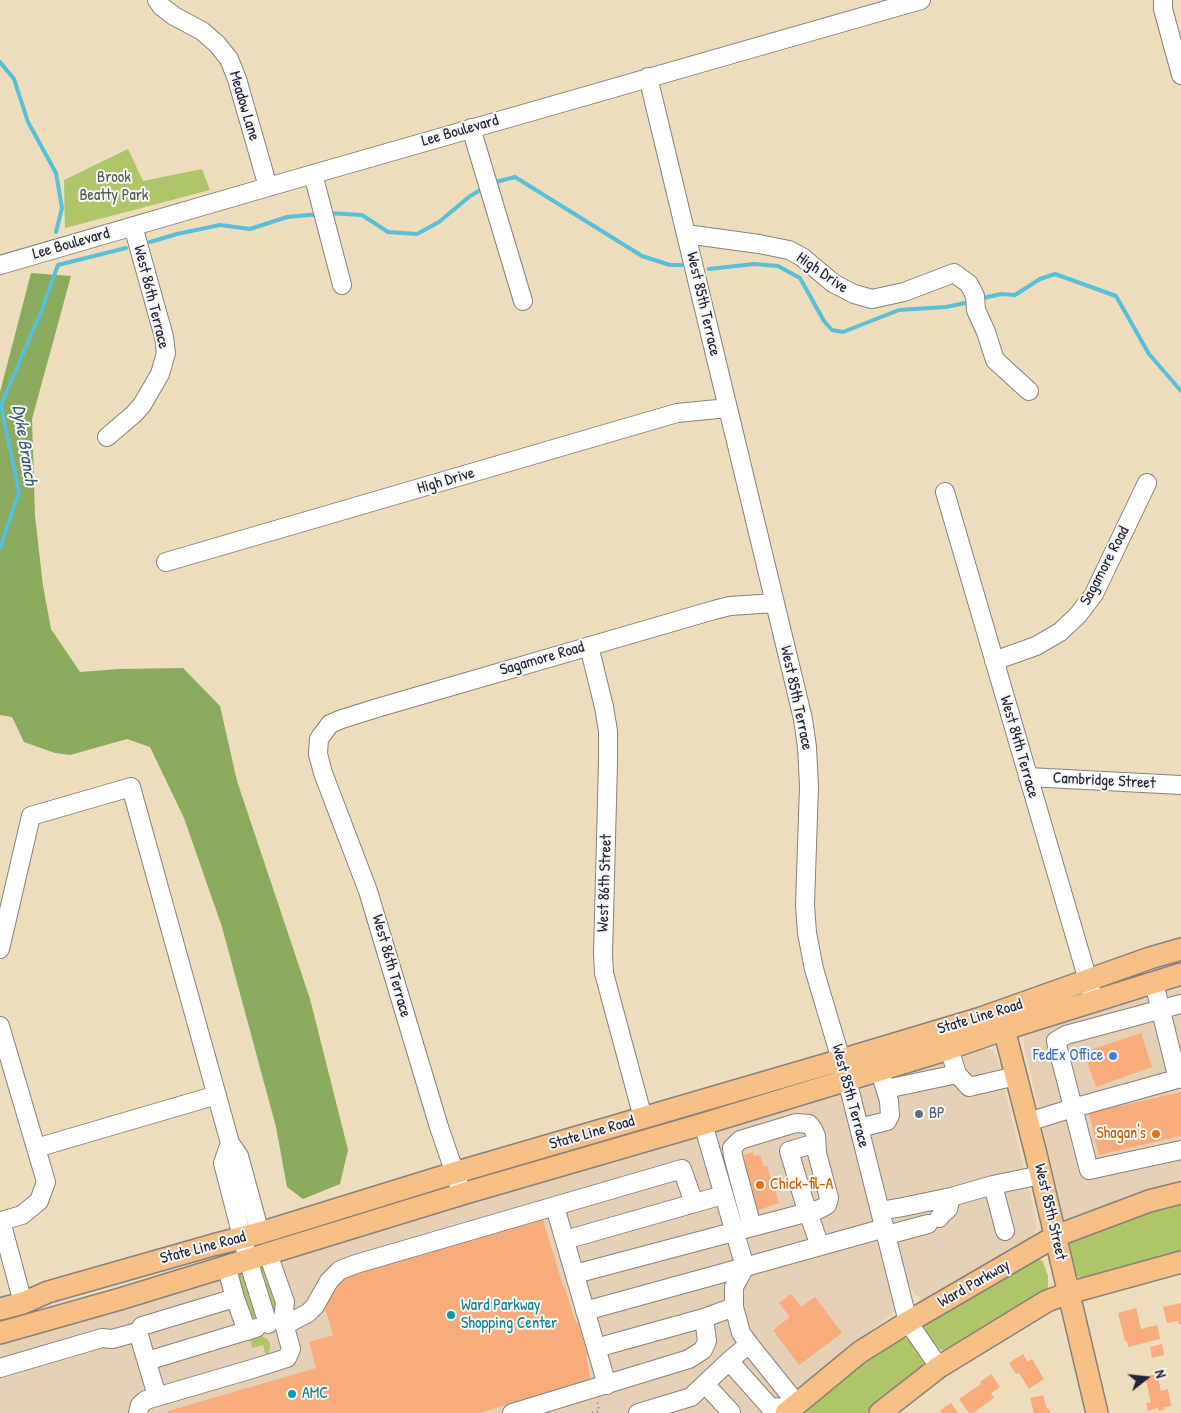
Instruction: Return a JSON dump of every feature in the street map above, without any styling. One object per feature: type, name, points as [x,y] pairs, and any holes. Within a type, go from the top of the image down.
[{"type":"main road","name":"State Line Road","points":[[0,1309],[23,1303],[48,1292],[251,1235],[643,1118],[844,1070],[883,1080],[1002,1020],[1088,981],[1150,958],[1181,949]]},
{"type":"main road","name":"State Line Road","points":[[0,1333],[268,1254],[462,1194],[703,1124],[844,1070],[1002,1020],[1094,1001],[1181,974]]},
{"type":"main road","name":"West 85th Street","points":[[1002,1020],[1056,1236],[1097,1413]]},
{"type":"main road","name":"Ward Parkway","points":[[791,1412],[860,1352],[1056,1236],[1149,1200],[1181,1193]]},
{"type":"main road","points":[[880,1413],[939,1367],[1047,1301],[1069,1293],[1181,1262]]},
{"type":"street","name":"Meadow Lane","points":[[157,0],[161,6],[174,16],[202,31],[217,44],[229,59],[237,79],[268,186]]},
{"type":"street","name":"Lee Boulevard","points":[[0,265],[268,186],[921,0]]},
{"type":"street","points":[[1160,3],[1181,75]]},
{"type":"street","name":"West 85th Terrace","points":[[648,77],[803,719],[809,786],[805,905],[807,933],[817,978],[844,1070],[908,1322]]},
{"type":"street","points":[[471,128],[523,301]]},
{"type":"street","points":[[313,174],[342,285]]},
{"type":"street","name":"West 86th Terrace","points":[[107,437],[142,405],[160,374],[166,353],[164,337],[133,226]]},
{"type":"street","name":"High Drive","points":[[686,234],[790,250],[802,256],[833,283],[854,294],[872,299],[904,292],[954,273],[969,284],[995,360],[1029,391]]},
{"type":"street","name":"High Drive","points":[[166,562],[677,413],[728,408]]},
{"type":"street","name":"Sagamore Road","points":[[994,661],[1036,646],[1060,632],[1078,615],[1094,594],[1147,483]]},
{"type":"street","name":"West 84th Terrace","points":[[945,492],[1094,1001]]},
{"type":"street","name":"Sagamore Road","points":[[319,739],[330,724],[342,719],[714,610],[730,606],[775,603]]},
{"type":"street","name":"West 86th Street","points":[[589,646],[608,731],[602,954],[604,973],[643,1118]]},
{"type":"street","name":"West 86th Terrace","points":[[319,739],[318,754],[323,773],[368,891],[426,1085],[462,1194]]},
{"type":"street","name":"Cambridge Street","points":[[1028,777],[1181,785]]},
{"type":"street","points":[[0,950],[32,816],[131,787],[230,1144],[223,1163],[251,1235],[248,1260],[291,1349],[286,1358],[146,1400],[140,1405],[138,1413]]},
{"type":"street","points":[[1028,1122],[1179,1079],[1154,983]]},
{"type":"street","points":[[1181,1004],[1066,1035],[1056,1041],[1088,1170],[1181,1150]]},
{"type":"street","points":[[0,1026],[46,1182],[39,1201],[22,1215],[0,1221],[23,1303]]},
{"type":"street","points":[[949,1048],[958,1074],[969,1087],[1016,1076]]},
{"type":"street","points":[[859,1128],[887,1120],[890,1115],[889,1101],[883,1080],[958,1074]]},
{"type":"street","points":[[36,1148],[217,1095]]},
{"type":"street","points":[[703,1124],[745,1267],[734,1287],[734,1307],[741,1333],[789,1394],[791,1412],[770,1407],[730,1361]]},
{"type":"street","points":[[575,1274],[820,1209],[827,1205],[829,1198],[817,1153],[816,1136],[809,1124],[796,1124],[740,1140],[732,1148],[752,1227]]},
{"type":"street","points":[[816,1143],[789,1151],[820,1246]]},
{"type":"street","points":[[147,1361],[308,1313],[315,1306],[329,1282],[340,1270],[682,1169],[694,1203]]},
{"type":"street","points":[[884,1224],[903,1207],[1041,1175]]},
{"type":"street","points":[[993,1185],[1005,1231]]},
{"type":"street","points":[[565,1240],[723,1195]]},
{"type":"street","points":[[585,1311],[820,1246],[884,1224],[932,1219],[948,1209],[952,1197]]},
{"type":"street","points":[[555,1207],[607,1385]]},
{"type":"street","points":[[268,1254],[285,1302],[278,1323]]},
{"type":"street","points":[[229,1276],[247,1331]]},
{"type":"street","points":[[0,1368],[102,1338],[112,1340],[138,1332],[142,1326],[235,1298]]},
{"type":"street","points":[[596,1348],[704,1318],[734,1307]]},
{"type":"street","points":[[512,1413],[689,1359],[703,1350],[707,1341],[704,1318]]},
{"type":"street","points":[[908,1322],[939,1367]]},
{"type":"street","points":[[138,1332],[157,1396]]},
{"type":"street","points":[[677,1413],[691,1397],[749,1344]]},
{"type":"street","points":[[705,1384],[730,1413]]},
{"type":"street","points":[[638,1413],[691,1397]]},
{"type":"path","points":[[592,1413],[599,1411],[596,1400]]},
{"type":"shaded area","points":[[1181,984],[1181,1184],[1066,1222],[1063,1216],[1024,1045],[1024,1036],[1031,1030]]},
{"type":"shaded area","points":[[977,1048],[990,1049],[997,1057],[1036,1220],[1036,1228],[1034,1234],[1029,1239],[930,1297],[923,1299],[916,1295],[902,1274],[861,1097],[861,1090],[864,1086]]},
{"type":"shaded area","name":"Ward Parkway Shopping Center","points":[[837,1084],[899,1308],[771,1413],[0,1413],[0,1340]]},
{"type":"green space","name":"Brook Beatty Park","points":[[128,149],[143,181],[202,169],[210,190],[65,228],[64,180]]},
{"type":"green space","points":[[31,273],[71,276],[32,419],[35,516],[43,586],[51,629],[80,672],[183,668],[220,706],[237,781],[310,999],[348,1150],[340,1184],[303,1199],[287,1187],[276,1127],[222,927],[184,818],[150,747],[127,739],[70,755],[55,753],[24,742],[12,717],[0,715],[0,392]]},
{"type":"green space","points":[[1181,1204],[1181,1253],[1085,1279],[1076,1275],[1069,1241],[1121,1221]]},
{"type":"green space","points":[[1037,1256],[1043,1262],[1048,1276],[1047,1292],[946,1351],[939,1349],[923,1328],[925,1321]]},
{"type":"green space","points":[[263,1265],[279,1309],[274,1314],[259,1269]]},
{"type":"green space","points":[[238,1269],[244,1273],[256,1314],[255,1318],[250,1317],[235,1275]]},
{"type":"green space","points":[[261,1336],[270,1343],[268,1354],[265,1353],[263,1345],[252,1348],[250,1339]]},
{"type":"green space","points":[[910,1339],[920,1353],[924,1361],[922,1368],[866,1413],[806,1413],[807,1408],[814,1401],[894,1340]]},
{"type":"building","points":[[1141,1033],[1152,1067],[1096,1087],[1084,1052]]},
{"type":"building","points":[[1181,1092],[1181,1136],[1099,1155],[1089,1113]]},
{"type":"building","name":"Chick-fil-A","points":[[753,1152],[754,1156],[760,1155],[764,1167],[767,1166],[779,1203],[753,1212],[739,1160],[745,1158],[744,1155]]},
{"type":"building","name":"Ward Parkway Shopping Center","points":[[543,1220],[563,1286],[576,1323],[578,1323],[588,1356],[586,1356],[591,1381],[478,1413],[168,1413],[168,1411],[316,1368],[309,1342],[333,1335],[325,1308],[343,1277]]},
{"type":"building","points":[[791,1294],[801,1307],[815,1297],[842,1333],[799,1365],[773,1330],[790,1317],[779,1303]]},
{"type":"building","points":[[1181,1303],[1181,1324],[1179,1325],[1178,1321],[1167,1323],[1163,1307]]},
{"type":"building","points":[[1136,1308],[1141,1329],[1157,1325],[1160,1339],[1128,1347],[1118,1313]]},
{"type":"building","points":[[1162,1344],[1164,1355],[1152,1358],[1150,1347]]},
{"type":"building","points":[[1023,1354],[1028,1362],[1032,1359],[1044,1379],[1029,1389],[1019,1373],[1016,1374],[1009,1363]]},
{"type":"building","points":[[991,1374],[1000,1387],[991,1393],[994,1398],[973,1413],[969,1413],[959,1399],[981,1384],[980,1382]]},
{"type":"building","points":[[1157,1374],[1161,1391],[1168,1389],[1171,1406],[1164,1407],[1165,1409],[1159,1411],[1158,1408],[1148,1411],[1146,1403],[1151,1402],[1145,1377]]},
{"type":"building","points":[[1043,1395],[1050,1413],[1034,1413],[1030,1398]]},
{"type":"building","points":[[951,1403],[958,1413],[942,1413],[940,1410]]},
{"type":"waterway","name":"Dyke Branch","points":[[0,62],[14,79],[28,122],[56,173],[62,208],[56,232]]},
{"type":"waterway","points":[[492,183],[515,177],[642,256],[670,265],[682,265]]},
{"type":"waterway","points":[[328,213],[362,215],[388,232],[417,234],[439,222],[470,196],[484,188]]},
{"type":"waterway","points":[[150,242],[220,225],[250,229],[287,217],[319,214]]},
{"type":"waterway","name":"Dyke Branch","points":[[0,548],[19,492],[1,405],[40,314],[58,265],[126,248]]},
{"type":"waterway","points":[[709,269],[754,264],[778,266],[800,278],[824,321],[832,330],[843,332],[899,310],[946,307],[970,302]]},
{"type":"waterway","points":[[979,299],[1001,294],[1015,295],[1040,279],[1055,274],[1116,296],[1149,354],[1181,391]]},
{"type":"place","name":"FedEx Office","points":[[1113,1056]]},
{"type":"place","name":"BP","points":[[919,1114]]},
{"type":"place","name":"Shagan's","points":[[1156,1134]]},
{"type":"place","name":"Chick-fil-A","points":[[760,1185]]},
{"type":"place","name":"Ward Parkway Shopping Center","points":[[451,1315]]},
{"type":"place","name":"AMC","points":[[292,1394]]}]
